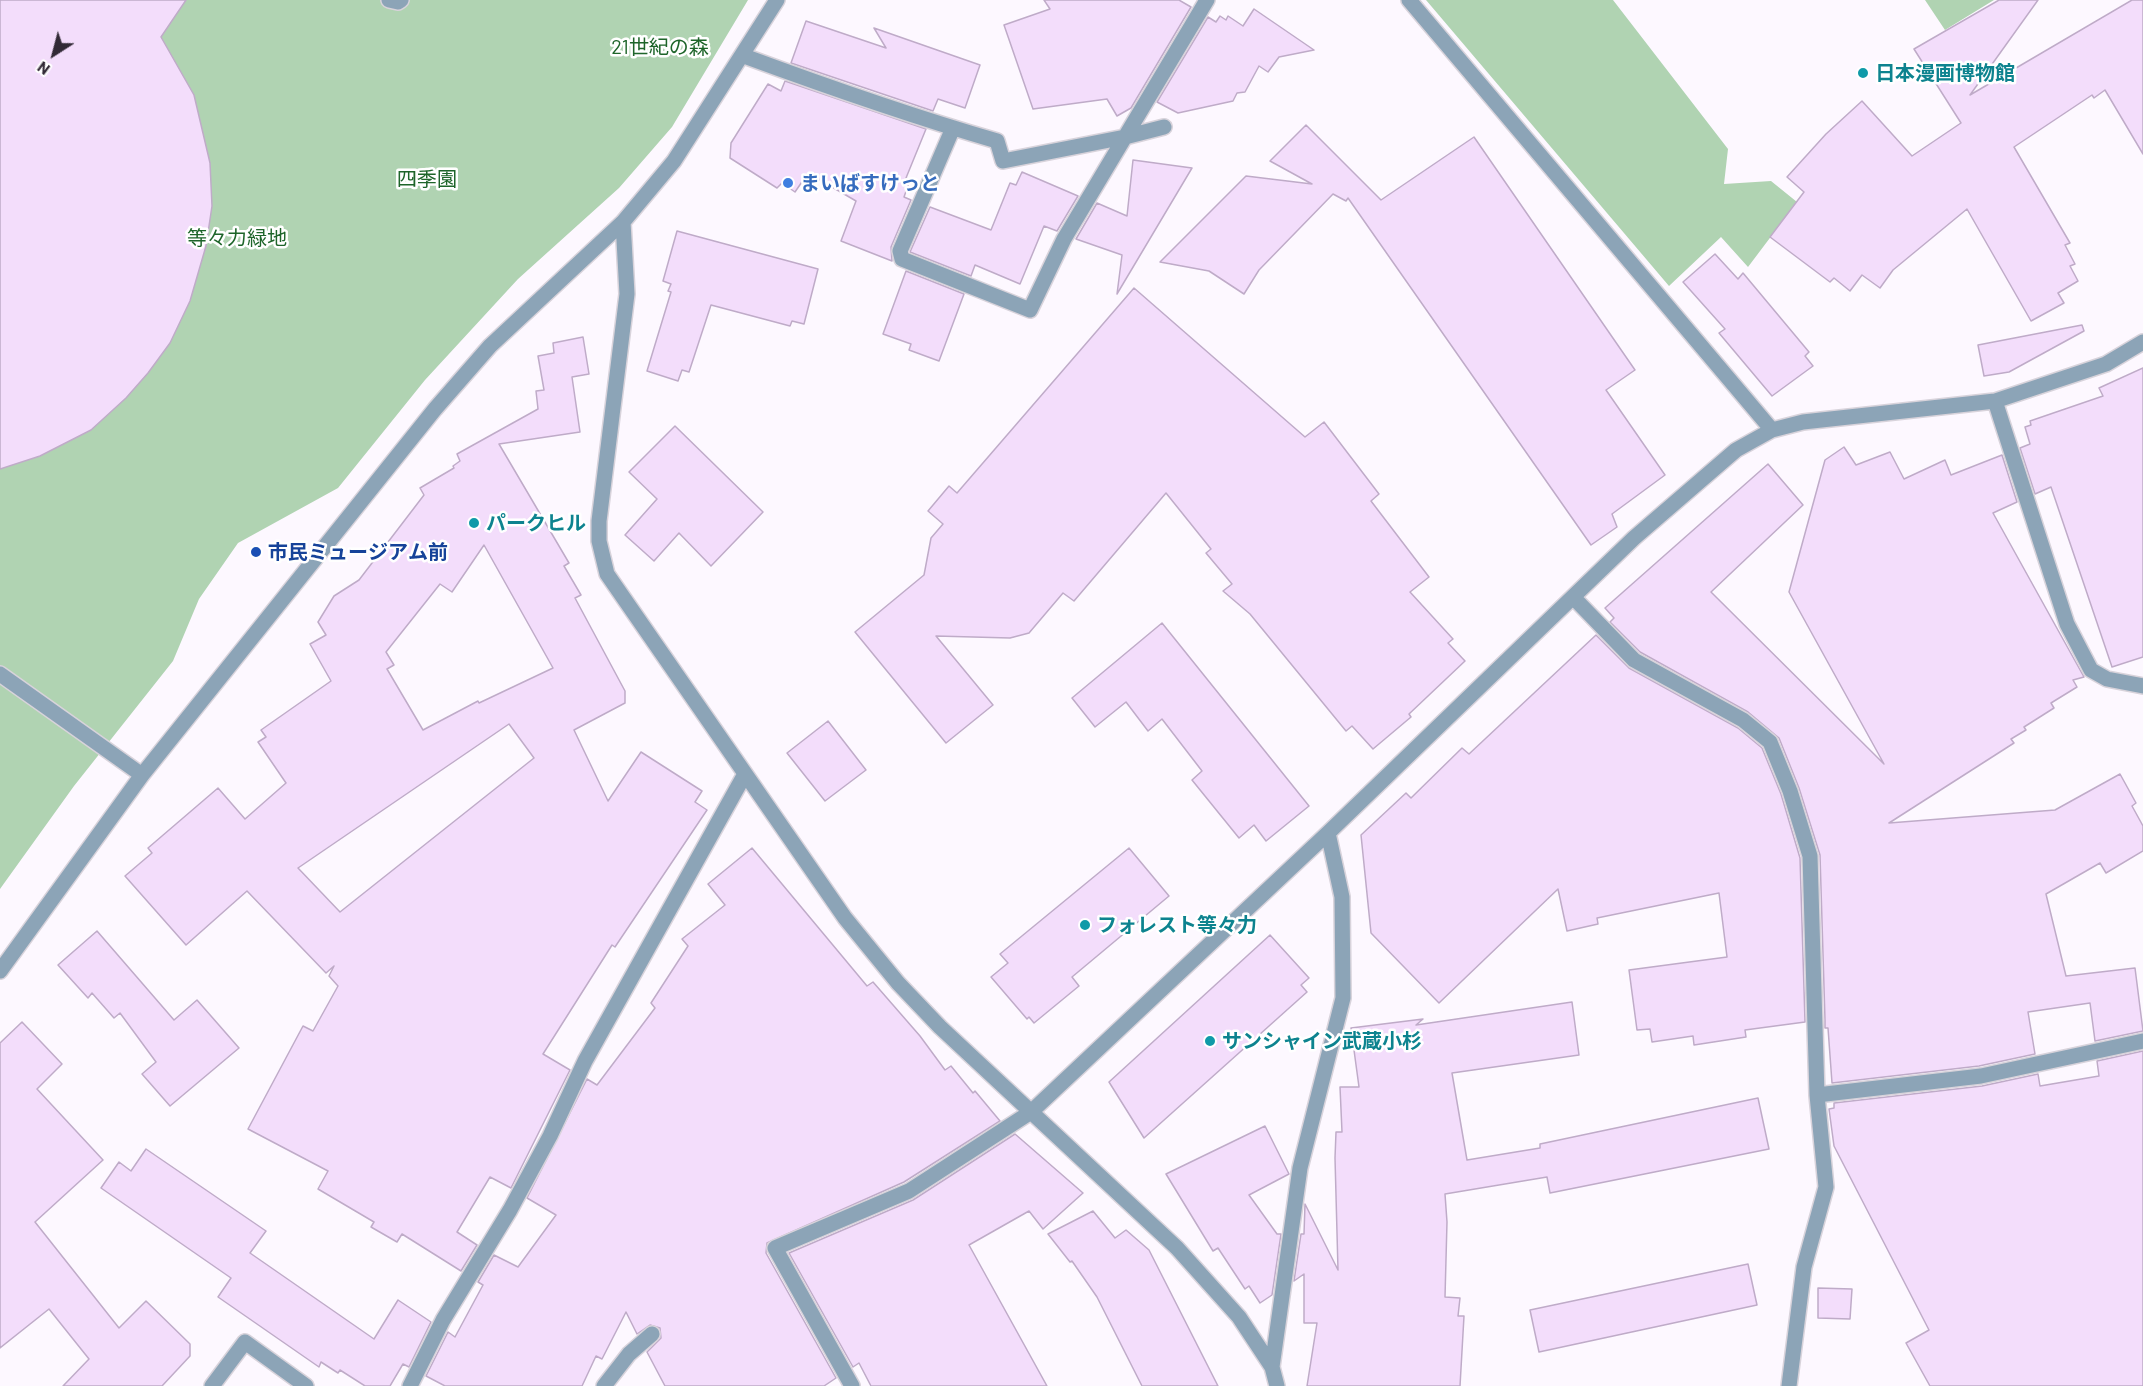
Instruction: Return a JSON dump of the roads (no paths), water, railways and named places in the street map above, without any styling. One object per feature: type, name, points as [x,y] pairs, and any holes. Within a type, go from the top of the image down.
[{"type":"street","points":[[389,0],[398,2],[401,0]]},
{"type":"street","points":[[0,971],[142,775],[435,409],[490,346],[623,222],[674,161],[744,57],[777,0]]},
{"type":"street","points":[[953,128],[900,251],[902,259],[1030,310],[1064,239],[1207,0]]},
{"type":"street","points":[[1409,0],[1772,430]]},
{"type":"street","points":[[744,57],[900,113],[997,141],[1003,161],[1164,127]]},
{"type":"street","points":[[623,222],[627,294],[599,521],[602,557],[607,574],[845,918],[898,983],[1031,1112],[1177,1248],[1239,1317],[1272,1367],[1277,1386]]},
{"type":"street","points":[[852,1386],[776,1248],[909,1191],[1031,1112],[1328,833],[1634,538],[1736,450],[1772,430],[1803,422],[1995,401],[2106,364],[2143,342]]},
{"type":"street","points":[[1995,401],[2067,624],[2091,670],[2107,679],[2143,686]]},
{"type":"street","points":[[1573,597],[1634,660],[1743,720],[1770,742],[1790,791],[1810,856],[1817,1095],[1826,1187],[1804,1266],[1789,1386]]},
{"type":"street","points":[[0,674],[142,775]]},
{"type":"street","points":[[410,1386],[443,1320],[515,1201],[550,1136],[585,1061],[745,774]]},
{"type":"street","points":[[1272,1367],[1300,1168],[1343,998],[1342,897],[1328,833]]},
{"type":"street","points":[[1817,1095],[1982,1076],[2143,1041]]},
{"type":"street","points":[[604,1386],[629,1354],[651,1334]]},
{"type":"street","points":[[212,1386],[245,1342],[306,1386]]},
{"type":"place","name":"日本漫画博物館","points":[[1863,73]]},
{"type":"place","name":"まいばすけっと","points":[[788,183]]},
{"type":"place","name":"パークヒル","points":[[474,523]]},
{"type":"place","name":"市民ミュージアム前","points":[[256,552]]},
{"type":"place","name":"フォレスト等々力","points":[[1085,925]]},
{"type":"place","name":"サンシャイン武蔵小杉","points":[[1210,1041]]},
{"type":"park label","name":"21世紀の森","points":[[660,47]]},
{"type":"park label","name":"四季園","points":[[427,179]]},
{"type":"park label","name":"等々力緑地","points":[[237,238]]}]
